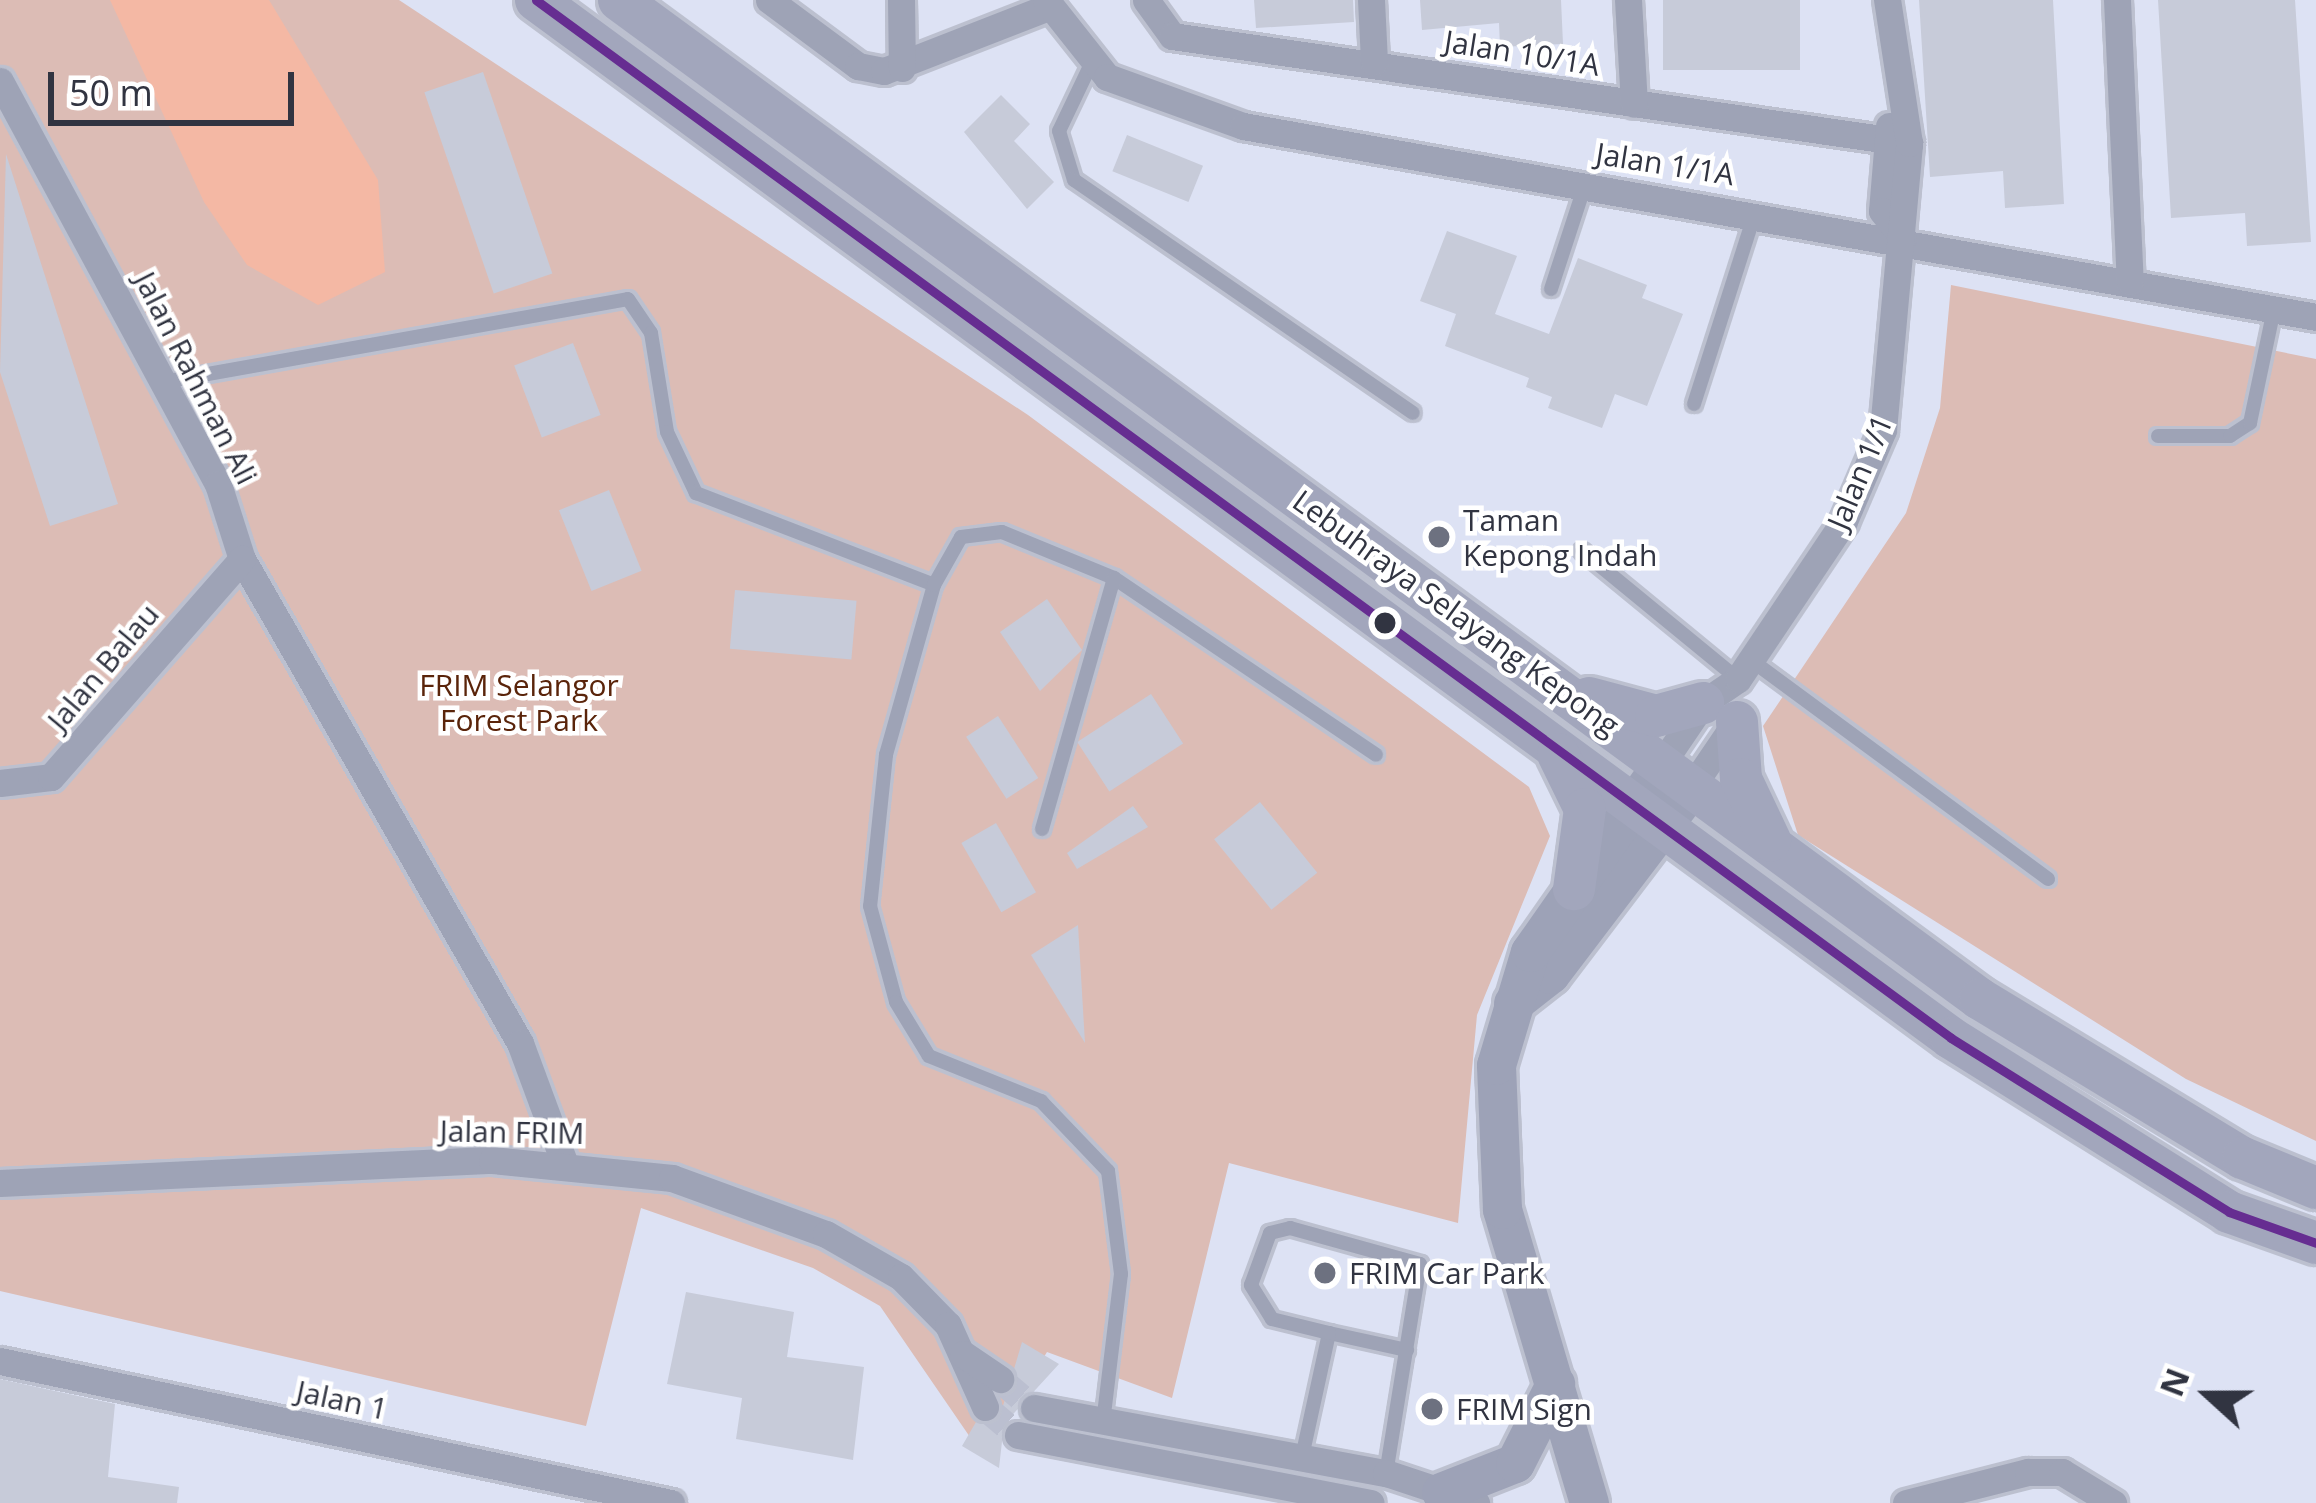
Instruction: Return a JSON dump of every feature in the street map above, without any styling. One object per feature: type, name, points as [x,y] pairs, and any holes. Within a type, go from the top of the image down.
[{"type":"main road","name":"Lebuhraya Selayang Kepong","points":[[536,0],[1648,816],[2050,1102],[2229,1212],[2316,1243]]},
{"type":"main road","name":"Lebuhraya Selayang Kepong","points":[[619,0],[1979,999],[2243,1158],[2316,1188]]},
{"type":"main road","points":[[1549,682],[1638,715],[1732,691],[1742,778],[1779,852]]},
{"type":"main road","points":[[1554,747],[1585,809],[1574,889]]},
{"type":"street","points":[[769,0],[858,65],[902,68],[1047,3]]},
{"type":"street","points":[[901,0],[902,68]]},
{"type":"street","name":"Jalan 10/1A","points":[[1146,0],[1172,35],[1909,143]]},
{"type":"street","points":[[1371,0],[1374,62]]},
{"type":"street","points":[[1628,0],[1634,104]]},
{"type":"street","points":[[1887,0],[1897,113],[1909,143]]},
{"type":"street","points":[[2117,0],[2130,281]]},
{"type":"street","name":"Jalan 1/1A","points":[[1047,3],[1091,64],[1132,90],[1244,126],[1903,238],[2316,317]]},
{"type":"street","name":"Jalan Rahman Ali","points":[[0,81],[218,484],[242,559],[359,772],[520,1043],[564,1162]]},
{"type":"street","points":[[1897,113],[1881,138],[1882,211],[1903,238]]},
{"type":"street","name":"Jalan 1/1","points":[[1676,776],[1844,521],[1883,430],[1909,143]]},
{"type":"street","name":"Jalan Balau","points":[[0,783],[51,777],[242,559]]},
{"type":"street","name":"Jalan 1/1","points":[[1676,776],[1732,691]]},
{"type":"street","points":[[1513,1003],[1550,974],[1676,776]]},
{"type":"street","points":[[1589,1503],[1494,1148],[1496,1065],[1530,952],[1574,889],[1648,816]]},
{"type":"street","name":"Jalan FRIM","points":[[0,1183],[564,1162],[672,1178],[866,1253],[933,1307],[963,1354],[985,1407]]},
{"type":"street","name":"Jalan FRIM","points":[[963,1354],[1000,1379]]},
{"type":"street","name":"Jalan 1","points":[[0,1361],[671,1503]]},
{"type":"street","points":[[1034,1408],[1103,1427],[1386,1473],[1459,1498],[1515,1463],[1555,1384]]},
{"type":"street","points":[[1018,1436],[1297,1497],[1370,1503]]},
{"type":"street","points":[[1297,1497],[1302,1457]]},
{"type":"street","points":[[1906,1503],[2062,1472],[2113,1503]]},
{"type":"lane","points":[[1091,64],[1059,131],[1074,180],[1413,412]]},
{"type":"lane","points":[[1551,289],[1585,184]]},
{"type":"lane","points":[[1694,404],[1755,213]]},
{"type":"lane","points":[[163,382],[323,362],[601,295],[643,312],[667,432],[696,493],[934,585]]},
{"type":"lane","points":[[2158,436],[2230,436],[2250,424],[2275,309]]},
{"type":"lane","points":[[1103,1427],[1121,1274],[1108,1171],[1041,1101],[929,1057],[896,1002],[874,924],[871,838],[934,585],[976,530],[1114,578],[1376,755]]},
{"type":"lane","points":[[1582,551],[1732,691],[2048,879]]},
{"type":"lane","points":[[1042,829],[1114,578]]},
{"type":"lane","points":[[1386,1473],[1407,1350],[1420,1264],[1291,1228],[1270,1233],[1256,1253],[1256,1306],[1329,1333],[1407,1350]]},
{"type":"lane","points":[[1302,1457],[1329,1333]]},
{"type":"green space","name":"FRIM Selangor Forest Park","points":[[0,0],[399,0],[1028,415],[1529,787],[1550,836],[1477,1015],[1458,1223],[1229,1163],[1172,1398],[1047,1352],[983,1456],[880,1306],[813,1268],[641,1208],[586,1426],[0,1291]]},
{"type":"green space","points":[[1951,285],[2316,359],[2316,1141],[2186,1079],[1798,835],[1763,726],[1906,513],[1940,408]]},
{"type":"shaded area","points":[[110,0],[269,0],[378,180],[385,272],[318,305],[247,265],[204,202]]},
{"type":"building","points":[[1254,0],[1353,0],[1354,22],[1256,28]]},
{"type":"building","points":[[1420,0],[1561,0],[1563,44],[1500,47],[1499,23],[1422,30]]},
{"type":"building","points":[[1663,0],[1800,0],[1800,70],[1663,70]]},
{"type":"building","points":[[1919,0],[2053,0],[2064,204],[2005,208],[2003,171],[1930,177]]},
{"type":"building","points":[[2158,0],[2295,0],[2311,242],[2247,246],[2245,213],[2171,218]]},
{"type":"building","points":[[483,72],[552,273],[494,294],[424,92]]},
{"type":"building","points":[[1001,95],[1030,124],[1014,141],[1054,182],[1027,209],[964,132]]},
{"type":"building","points":[[1127,135],[1203,166],[1188,202],[1112,171]]},
{"type":"building","points":[[6,154],[118,504],[50,526],[0,372]]},
{"type":"building","points":[[1447,231],[1517,256],[1495,314],[1549,334],[1578,258],[1647,285],[1642,298],[1683,314],[1647,406],[1615,394],[1602,428],[1548,408],[1552,397],[1526,387],[1529,378],[1445,346],[1456,314],[1420,301]]},
{"type":"building","points":[[573,343],[601,415],[542,437],[514,366]]},
{"type":"building","points":[[609,490],[642,571],[592,591],[559,510]]},
{"type":"building","points":[[735,590],[857,601],[851,659],[730,649]]},
{"type":"building","points":[[1047,599],[1082,650],[1040,691],[1000,632]]},
{"type":"building","points":[[1151,694],[1183,743],[1109,791],[1077,742]]},
{"type":"building","points":[[998,716],[1038,778],[1006,799],[966,737]]},
{"type":"building","points":[[1260,802],[1317,873],[1271,910],[1214,839]]},
{"type":"building","points":[[1133,806],[1148,827],[1077,869],[1067,853]]},
{"type":"building","points":[[996,823],[1036,892],[1001,912],[961,843]]},
{"type":"building","points":[[1078,925],[1085,1043],[1031,955]]},
{"type":"building","points":[[686,1292],[794,1312],[787,1357],[864,1367],[853,1460],[736,1439],[742,1398],[667,1384]]},
{"type":"building","points":[[1022,1342],[1059,1364],[1004,1424],[999,1468],[962,1446],[976,1422],[1000,1416]]},
{"type":"building","points":[[0,1379],[115,1404],[108,1477],[179,1487],[177,1503],[0,1503]]},
{"type":"tunnel","points":[[1000,1379],[1034,1408]]},
{"type":"tunnel","points":[[985,1407],[1018,1435]]},
{"type":"transit line","points":[[536,0],[1951,1038],[2229,1212],[2316,1243]]},
{"type":"place","name":"Taman Kepong Indah","points":[[1439,537]]},
{"type":"place","name":"FRIM Car Park","points":[[1325,1273]]},
{"type":"place","name":"FRIM Sign","points":[[1432,1409]]}]
